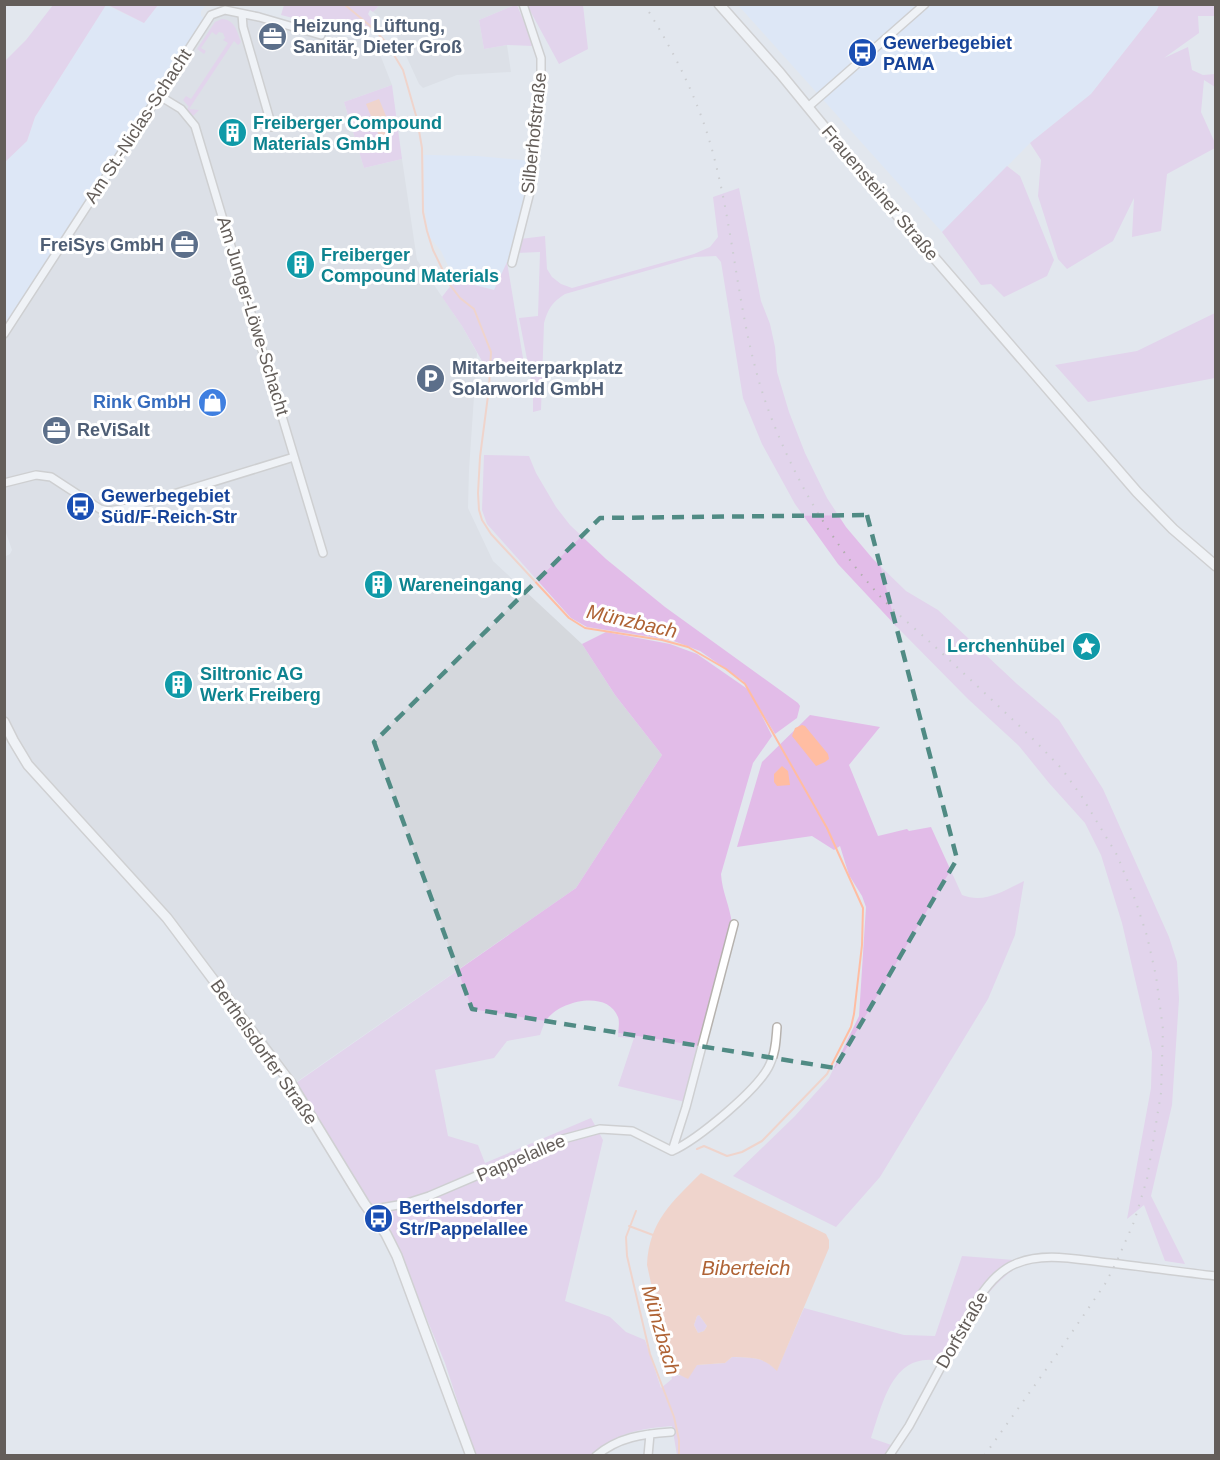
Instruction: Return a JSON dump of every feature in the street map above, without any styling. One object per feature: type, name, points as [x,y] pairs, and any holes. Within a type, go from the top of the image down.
[{"type":"street","name":"Silberhofstraße","points":[[512,263],[530,192],[541,76],[541,58],[523,4]]},
{"type":"street","name":"Frauensteiner Straße","points":[[719,4],[1137,492],[1173,529],[1215,566]]},
{"type":"street","name":"Frauensteiner Straße","points":[[808,107],[925,4]]},
{"type":"street","name":"Am St.-Niclas-Schacht","points":[[4,334],[211,15],[225,10],[321,35]]},
{"type":"street","points":[[242,14],[243,27],[272,127]]},
{"type":"street","name":"Am Junger-Löwe-Schacht","points":[[158,95],[181,110],[195,126],[323,553]]},
{"type":"street","points":[[4,483],[36,475],[51,477],[93,505],[108,511],[294,457]]},
{"type":"street","name":"Berthelsdorfer Straße","points":[[4,722],[28,765],[167,918],[290,1082],[386,1234],[405,1273],[471,1455]]},
{"type":"street","points":[[672,1151],[689,1097],[734,924]]},
{"type":"street","points":[[672,1151],[683,1146],[708,1127],[763,1076],[771,1064],[776,1047],[777,1027]]},
{"type":"street","name":"Pappelallee","points":[[369,1210],[429,1196],[562,1139],[600,1129],[632,1131],[672,1151]]},
{"type":"street","name":"Dorfstraße","points":[[890,1455],[909,1426],[976,1302],[987,1286],[1011,1265],[1044,1257],[1215,1276]]},
{"type":"street","points":[[596,1455],[621,1440],[671,1432]]},
{"type":"street","points":[[648,1455],[650,1434]]},
{"type":"highlighted area","points":[[867,515],[957,859],[835,1068],[472,1009],[374,742],[600,518]]},
{"type":"shaded area","points":[[377,4],[515,5],[479,20],[484,49],[507,45],[511,72],[457,75],[423,88],[396,34],[373,12],[378,7]]},
{"type":"shaded area","points":[[53,5],[106,5],[35,117],[27,141],[5,162],[5,61],[26,40]]},
{"type":"shaded area","points":[[106,5],[144,23],[158,5],[206,5],[201,11],[201,16],[207,20],[9,326],[5,325],[5,162],[27,141],[35,117]]},
{"type":"shaded area","points":[[108,5],[158,5],[144,23]]},
{"type":"shaded area","points":[[284,5],[377,5],[378,7],[373,12],[370,10],[368,14],[375,24],[366,32],[357,34],[281,15]]},
{"type":"shaded area","points":[[517,5],[534,46],[507,45],[484,49],[479,20]]},
{"type":"shaded area","points":[[527,5],[583,5],[588,49],[559,64]]},
{"type":"shaded area","points":[[738,5],[1159,5],[1091,94],[1030,143],[942,232]]},
{"type":"shaded area","points":[[1159,5],[1215,5],[1215,16],[1198,16],[1199,33],[1164,58],[1188,47],[1192,70],[1203,75],[1215,74],[1215,87],[1204,80],[1201,112],[1215,143],[1215,148],[1167,174],[1161,231],[1132,237],[1134,198],[1113,241],[1067,269],[1058,259],[1038,196],[1041,160],[1030,143],[1091,94]]},
{"type":"shaded area","points":[[231,9],[352,38],[374,39],[392,85],[344,102],[364,168],[402,159],[417,260],[462,326],[477,353],[468,508],[493,561],[582,644],[615,695],[662,755],[576,888],[292,1085],[171,923],[26,756],[4,715],[4,557],[12,550],[5,530],[4,344],[9,326],[206,16],[217,10]]},
{"type":"shaded area","points":[[222,19],[233,24],[241,42],[238,45],[234,41],[189,109],[199,110],[193,116],[186,110],[189,107],[183,100],[186,96],[191,99],[228,43],[223,40],[225,38],[223,33],[219,32],[216,35],[212,32],[201,48],[206,51],[204,54],[197,49],[215,22]]},
{"type":"shaded area","points":[[392,85],[402,159],[364,168],[344,102]]},
{"type":"shaded area","points":[[424,155],[477,156],[532,161],[530,192],[514,254],[510,253],[495,290],[455,280],[441,251],[429,236],[424,204]]},
{"type":"shaded area","points":[[1007,166],[1020,176],[1054,260],[1047,276],[1004,297],[991,284],[981,285],[942,232]]},
{"type":"shaded area","points":[[739,188],[761,301],[770,324],[775,347],[777,372],[805,453],[827,498],[846,527],[873,559],[906,591],[938,610],[1059,720],[1103,789],[1169,937],[1177,962],[1179,999],[1172,1105],[1151,1196],[1185,1264],[1165,1261],[1144,1205],[1127,1219],[1151,1088],[1152,1052],[1122,923],[1101,855],[1085,823],[1019,746],[968,699],[838,564],[795,504],[762,444],[743,398],[721,262],[716,256],[695,257],[565,294],[557,300],[549,310],[544,323],[541,410],[533,412],[533,390],[519,318],[538,316],[540,252],[516,253],[520,239],[545,236],[547,269],[552,277],[561,284],[572,288],[694,254],[710,247],[718,237],[713,197]]},
{"type":"shaded area","points":[[507,262],[525,370],[486,368],[442,297],[455,280],[494,290]]},
{"type":"shaded area","points":[[1215,313],[1215,378],[1088,402],[1055,365],[1137,351]]},
{"type":"shaded area","points":[[484,455],[529,456],[556,507],[570,525],[606,559],[665,607],[798,703],[800,706],[797,718],[775,734],[743,681],[700,651],[671,640],[587,627],[571,618],[487,524],[482,510]]},
{"type":"shaded area","points":[[606,632],[670,644],[697,654],[749,690],[772,736],[753,763],[721,874],[732,924],[685,1102],[618,1086],[634,1038],[618,1037],[619,1019],[613,1009],[605,1003],[584,1001],[563,1006],[555,1012],[545,1022],[540,1035],[507,1041],[494,1058],[435,1070],[448,1136],[478,1145],[485,1163],[591,1118],[603,1140],[565,1301],[610,1317],[626,1332],[645,1340],[661,1388],[672,1379],[670,1370],[679,1376],[697,1365],[725,1363],[732,1357],[761,1360],[777,1370],[804,1308],[904,1335],[935,1336],[962,1256],[1014,1260],[1013,1270],[992,1289],[983,1301],[946,1362],[928,1360],[914,1363],[902,1370],[894,1380],[886,1394],[871,1438],[900,1448],[895,1455],[677,1455],[672,1426],[629,1433],[610,1441],[593,1455],[475,1455],[445,1363],[396,1244],[296,1083],[576,888],[662,755],[615,695],[582,644]]},
{"type":"shaded area","points":[[810,715],[880,727],[849,765],[878,836],[907,829],[909,831],[931,827],[962,895],[986,897],[1024,881],[1015,935],[988,999],[880,1177],[836,1227],[733,1176],[795,1116],[829,1078],[859,1016],[866,907],[849,875],[840,846],[834,850],[812,836],[737,847],[762,762]]},
{"type":"shaded area","points":[[699,1315],[707,1326],[704,1331],[698,1333],[694,1325]]},
{"type":"water","points":[[379,99],[393,133],[380,138],[366,104]]},
{"type":"water","points":[[802,725],[828,754],[829,759],[825,762],[816,766],[792,736],[795,728]]},
{"type":"water","points":[[782,766],[788,771],[790,785],[777,786],[774,782],[774,774]]},
{"type":"water","name":"Biberteich","points":[[701,1173],[826,1234],[829,1240],[829,1248],[777,1371],[762,1360],[732,1357],[725,1363],[697,1365],[688,1379],[670,1370],[647,1265],[649,1250],[652,1236],[664,1213]],"holes":[[[699,1315],[707,1326],[704,1331],[698,1333],[694,1325],[697,1316]]]},
{"type":"waterway","name":"Münzbach","points":[[344,4],[375,30],[388,45],[403,70],[417,119],[422,148],[423,212],[427,231],[433,250],[450,285],[460,298],[474,309],[491,352],[478,493],[482,520],[491,534],[569,618],[585,628],[662,640],[688,647],[726,669],[745,684],[827,828],[863,908],[862,945],[854,1014],[851,1027],[827,1074],[762,1141],[742,1152],[727,1156],[704,1146],[697,1149]]},
{"type":"waterway","name":"Münzbach","points":[[636,1211],[626,1237],[627,1256],[650,1354],[674,1417],[679,1440],[679,1456]]},
{"type":"waterway","points":[[629,1226],[653,1235]]},
{"type":"railway","points":[[644,4],[686,80],[709,140],[722,192],[744,317],[758,379],[778,434],[801,483],[844,553],[879,595],[999,706],[1062,769],[1117,855],[1147,936],[1156,976],[1163,1029],[1161,1093],[1147,1179],[1134,1222],[1105,1284],[984,1456]]},
{"type":"place","name":"Heizung, Lüftung, Sanitär, Dieter Groß","points":[[272,36]]},
{"type":"place","name":"Gewerbegebiet PAMA","points":[[862,53]]},
{"type":"place","name":"Freiberger Compound Materials GmbH","points":[[232,133]]},
{"type":"place","name":"FreiSys GmbH","points":[[185,245]]},
{"type":"place","name":"Freiberger Compound Materials","points":[[300,265]]},
{"type":"place","name":"Mitarbeiterparkplatz Solarworld GmbH","points":[[431,378]]},
{"type":"place","name":"Rink GmbH","points":[[212,402]]},
{"type":"place","name":"ReViSalt","points":[[56,430]]},
{"type":"place","name":"Gewerbegebiet Süd/F-Reich-Str","points":[[80,506]]},
{"type":"place","name":"Wareneingang","points":[[378,585]]},
{"type":"place","name":"Lerchenhübel","points":[[1086,646]]},
{"type":"place","name":"Siltronic AG Werk Freiberg","points":[[179,684]]},
{"type":"place","name":"Berthelsdorfer Str/Pappelallee","points":[[378,1218]]}]
